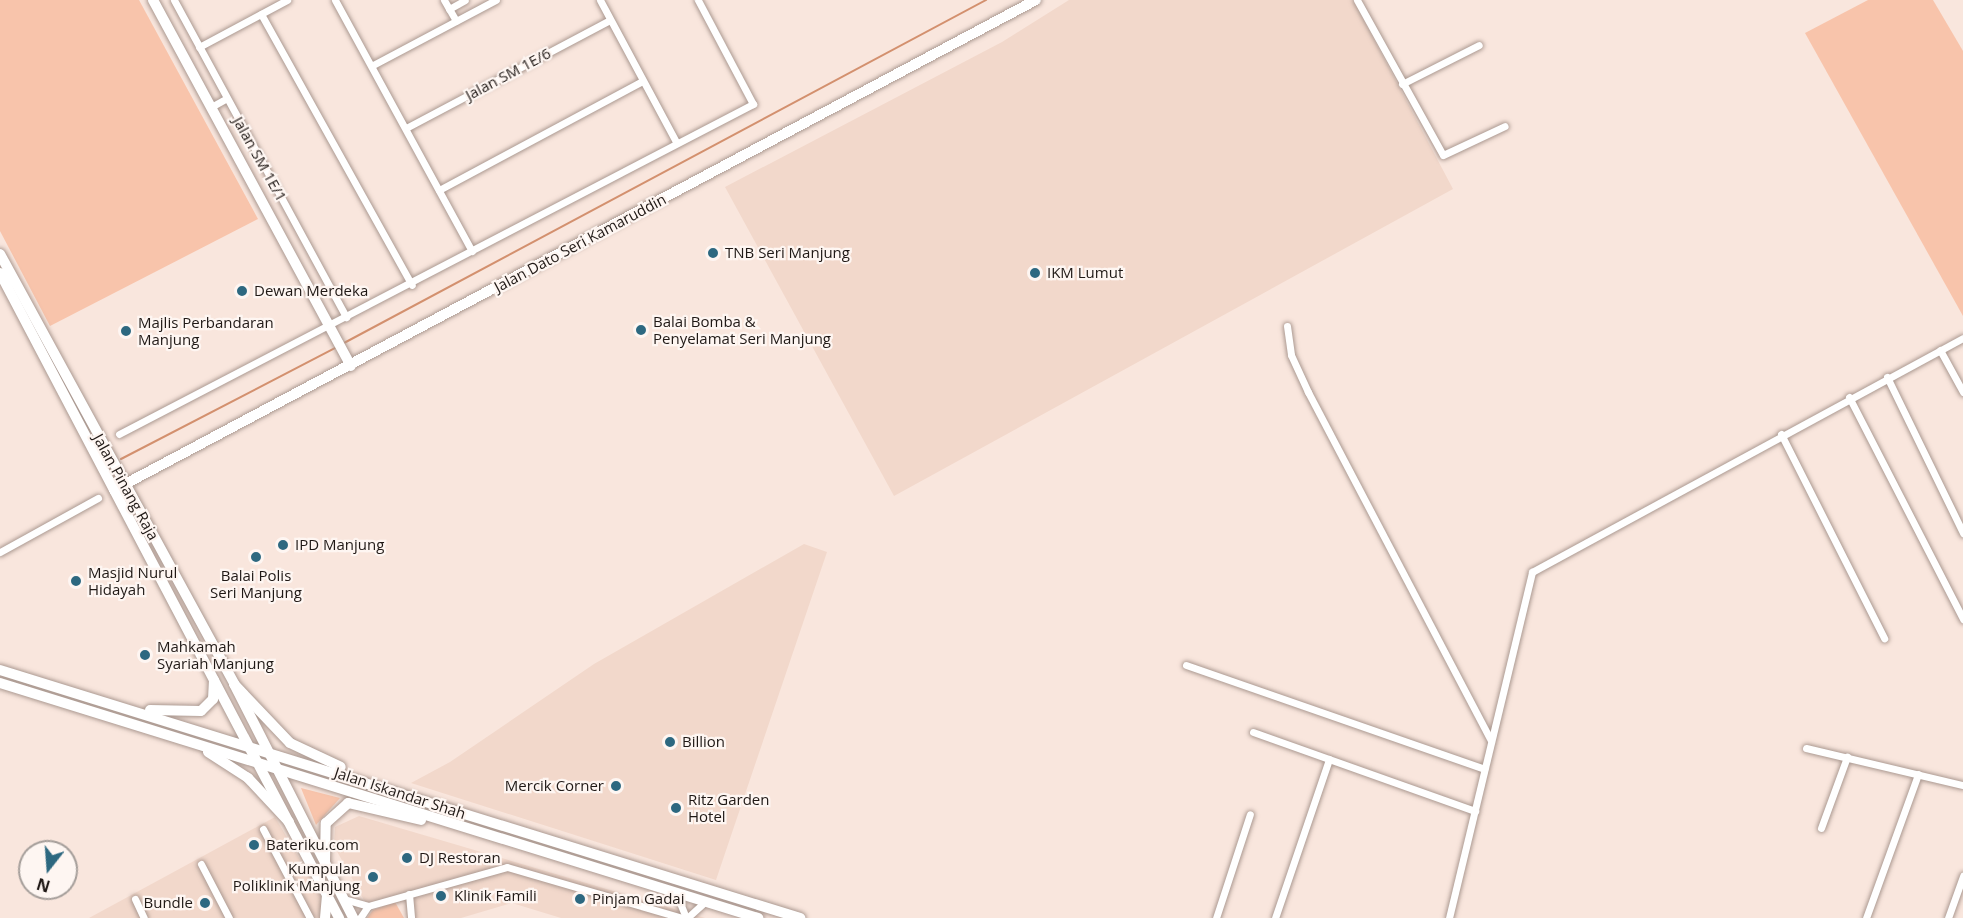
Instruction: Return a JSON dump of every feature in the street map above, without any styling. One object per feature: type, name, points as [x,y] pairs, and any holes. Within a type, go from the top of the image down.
[{"type":"main road","points":[[153,0],[351,366]]},
{"type":"main road","name":"Jalan Dato Seri Kamaruddin","points":[[119,487],[351,366],[1036,0]]},
{"type":"main road","name":"Jalan Pinang Raja","points":[[0,256],[119,487],[156,573],[289,822]]},
{"type":"main road","name":"Jalan Pinang Raja","points":[[0,273],[3,283],[119,487],[170,566],[234,684],[353,918]]},
{"type":"main road","points":[[156,573],[170,566]]},
{"type":"main road","name":"Jalan Iskandar Shah","points":[[0,670],[383,786],[800,918]]},
{"type":"main road","points":[[74,693],[185,715],[209,704],[213,680]]},
{"type":"main road","name":"Jalan Iskandar Shah","points":[[0,683],[758,918]]},
{"type":"main road","points":[[234,684],[290,743],[383,786]]},
{"type":"main road","points":[[185,740],[248,778],[289,822],[339,918]]},
{"type":"main road","points":[[325,862],[326,823],[348,803],[468,829]]},
{"type":"main road","points":[[323,918],[326,893]]},
{"type":"street","name":"Jalan SM 1E/1","points":[[174,0],[346,317]]},
{"type":"street","points":[[199,47],[287,0]]},
{"type":"street","points":[[335,0],[373,64],[472,251]]},
{"type":"street","points":[[444,0],[456,21]]},
{"type":"street","points":[[449,9],[465,0]]},
{"type":"street","points":[[373,64],[496,0]]},
{"type":"street","points":[[600,0],[676,142]]},
{"type":"street","points":[[119,434],[412,285],[676,142],[753,104],[698,0]]},
{"type":"street","points":[[1357,0],[1443,155],[1505,126]]},
{"type":"street","points":[[261,14],[412,285]]},
{"type":"street","name":"Jalan SM 1E/6","points":[[406,128],[610,20]]},
{"type":"street","points":[[1402,84],[1479,45]]},
{"type":"street","points":[[439,190],[642,81]]},
{"type":"street","points":[[210,107],[227,98]]},
{"type":"street","points":[[1287,326],[1291,355],[1308,392],[1491,740]]},
{"type":"street","points":[[1449,918],[1532,572],[1781,434],[1963,338]]},
{"type":"street","points":[[1940,350],[1963,392]]},
{"type":"street","points":[[1887,377],[1963,533]]},
{"type":"street","points":[[1850,397],[1963,619]]},
{"type":"street","points":[[1781,434],[1884,638]]},
{"type":"street","points":[[0,552],[98,498]]},
{"type":"street","points":[[1186,665],[1484,769]]},
{"type":"street","points":[[1254,732],[1474,811]]},
{"type":"street","points":[[1806,748],[1963,785]]},
{"type":"street","points":[[1821,828],[1847,757]]},
{"type":"street","points":[[1275,918],[1329,759]]},
{"type":"street","points":[[1866,918],[1918,774]]},
{"type":"street","points":[[1216,918],[1250,814]]},
{"type":"street","points":[[263,830],[310,918]]},
{"type":"street","points":[[201,864],[228,918]]},
{"type":"street","points":[[344,899],[368,906],[507,867],[685,918]]},
{"type":"street","points":[[1948,918],[1963,876]]},
{"type":"street","points":[[676,893],[685,918]]},
{"type":"street","points":[[409,894],[411,918]]},
{"type":"street","points":[[135,899],[144,918]]},
{"type":"street","points":[[685,918],[705,902]]},
{"type":"street","points":[[360,918],[368,906]]},
{"type":"shaded area","points":[[0,0],[139,0],[258,219],[50,326],[0,231]]},
{"type":"shaded area","name":"IKM Lumut","points":[[1069,0],[1353,0],[1453,189],[894,496],[725,187],[1002,42]]},
{"type":"shaded area","points":[[1868,0],[1933,0],[1963,51],[1963,316],[1805,33]]},
{"type":"shaded area","points":[[804,544],[827,552],[716,880],[411,783],[450,762],[594,664]]},
{"type":"shaded area","points":[[301,788],[340,798],[316,825]]},
{"type":"shaded area","points":[[359,816],[705,918],[561,918],[512,903],[461,918],[407,918],[405,901],[369,909],[334,846],[335,827]]},
{"type":"shaded area","points":[[275,817],[334,918],[89,918]]},
{"type":"shaded area","points":[[395,902],[404,918],[367,918],[373,910]]},
{"type":"waterway","points":[[344,343],[986,0]]},
{"type":"waterway","points":[[121,459],[337,347]]},
{"type":"place","name":"TNB Seri Manjung","points":[[713,253]]},
{"type":"place","name":"IKM Lumut","points":[[1035,273]]},
{"type":"place","name":"Dewan Merdeka","points":[[242,291]]},
{"type":"place","name":"Balai Bomba & Penyelamat Seri Manjung","points":[[641,330]]},
{"type":"place","name":"Majlis Perbandaran Manjung","points":[[126,331]]},
{"type":"place","name":"IPD Manjung","points":[[283,545]]},
{"type":"place","name":"Balai Polis Seri Manjung","points":[[256,557]]},
{"type":"place","name":"Masjid Nurul Hidayah","points":[[76,581]]},
{"type":"place","name":"Mahkamah Syariah Manjung","points":[[145,655]]},
{"type":"place","name":"Billion","points":[[670,742]]},
{"type":"place","name":"Mercik Corner","points":[[616,786]]},
{"type":"place","name":"Ritz Garden Hotel","points":[[676,808]]},
{"type":"place","name":"Bateriku.com","points":[[254,845]]},
{"type":"place","name":"DJ Restoran","points":[[407,858]]},
{"type":"place","name":"Kumpulan Poliklinik Manjung","points":[[373,877]]},
{"type":"place","name":"Klinik Famili","points":[[441,896]]},
{"type":"place","name":"Pinjam Gadai","points":[[580,899]]},
{"type":"place","name":"Bundle","points":[[205,903]]}]
